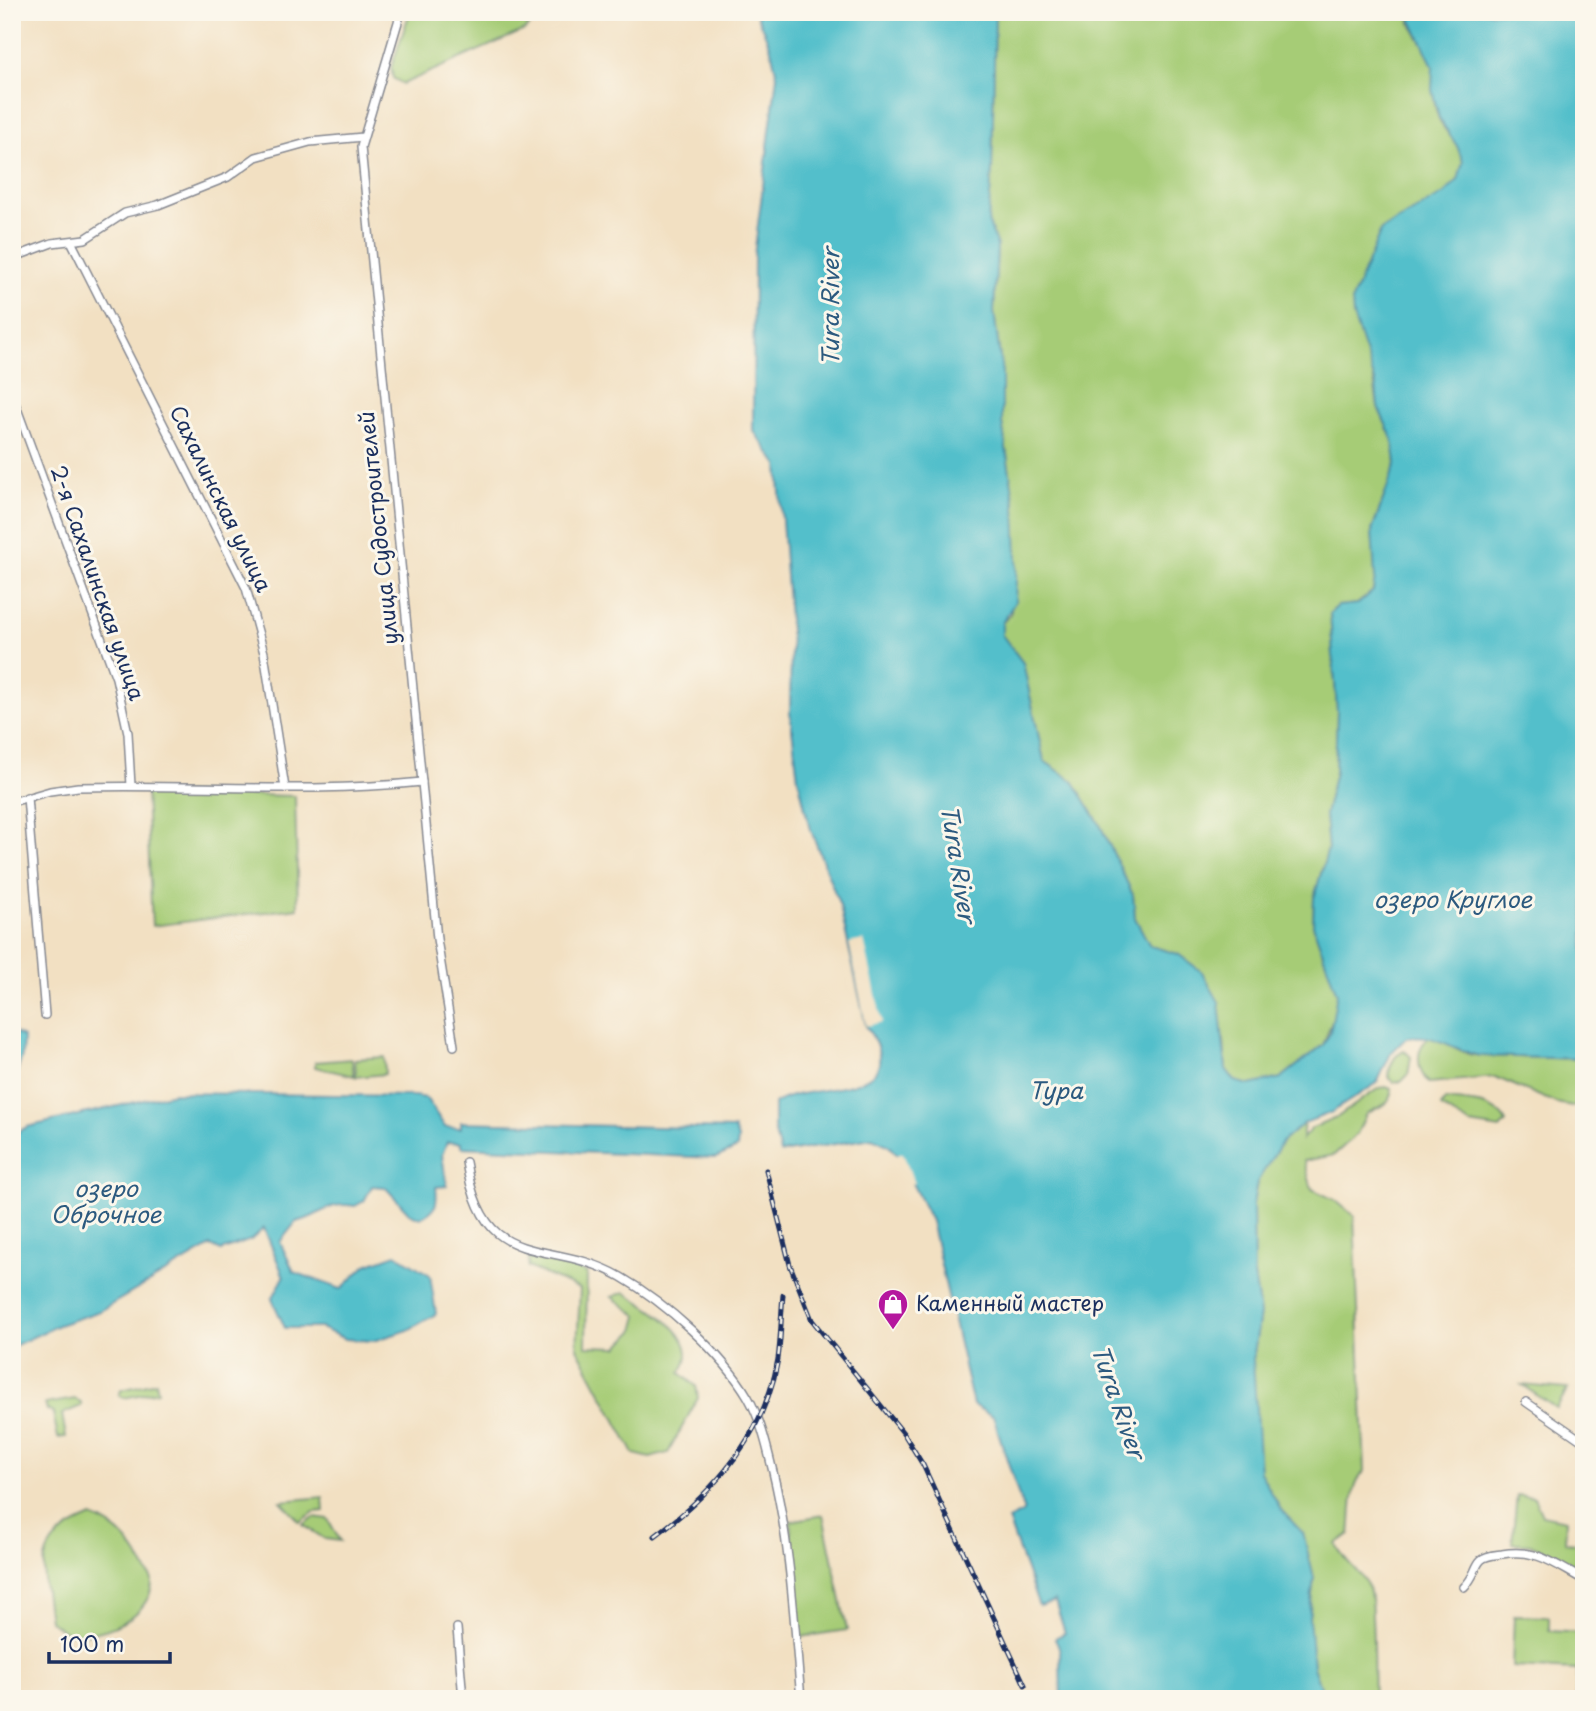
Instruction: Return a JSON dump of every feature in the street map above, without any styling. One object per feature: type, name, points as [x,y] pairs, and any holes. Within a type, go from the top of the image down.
[{"type":"street","name":"улица Судостроителей","points":[[401,12],[361,147],[437,939],[454,1045]]},
{"type":"street","points":[[12,258],[51,243],[72,243],[85,239],[125,213],[166,202],[228,177],[256,157],[310,142],[363,137]]},
{"type":"street","name":"Сахалинская улица","points":[[72,243],[246,589],[264,653],[285,788]]},
{"type":"street","name":"2-я Сахалинская улица","points":[[12,395],[116,678],[128,733],[131,786]]},
{"type":"street","points":[[12,802],[78,787],[361,788],[422,782]]},
{"type":"street","points":[[27,797],[45,1015]]},
{"type":"street","points":[[466,1163],[470,1188],[479,1213],[497,1233],[524,1249],[540,1251],[621,1277],[706,1341],[748,1396],[765,1439],[787,1530],[801,1699]]},
{"type":"street","points":[[1526,1402],[1584,1442]]},
{"type":"street","points":[[1464,1587],[1475,1577],[1478,1562],[1484,1557],[1522,1551],[1532,1552],[1584,1580]]},
{"type":"street","points":[[457,1628],[463,1699]]},
{"type":"green space","points":[[410,12],[545,12],[525,30],[403,84],[393,78],[391,68]]},
{"type":"green space","points":[[995,12],[1408,12],[1412,26],[1433,66],[1435,106],[1439,119],[1459,149],[1463,160],[1462,172],[1456,183],[1445,193],[1432,203],[1381,230],[1369,263],[1371,361],[1378,407],[1393,440],[1396,463],[1372,531],[1376,577],[1373,591],[1357,604],[1338,606],[1330,614],[1337,711],[1335,772],[1325,815],[1328,849],[1314,898],[1313,925],[1337,994],[1337,1007],[1323,1045],[1281,1078],[1250,1085],[1235,1081],[1226,1069],[1224,1040],[1178,954],[1150,946],[1135,918],[1133,895],[1099,823],[1073,781],[1044,761],[1023,663],[1002,635],[1002,623],[1011,614],[1015,505],[1002,423],[1002,372],[994,312],[997,246],[988,221],[992,171]]},
{"type":"green space","points":[[146,792],[295,796],[298,908],[152,926]]},
{"type":"green space","points":[[1432,1036],[1468,1054],[1481,1056],[1584,1059],[1584,1108],[1556,1103],[1495,1077],[1429,1083],[1421,1072],[1419,1058],[1422,1046]]},
{"type":"green space","points":[[1404,1050],[1411,1057],[1408,1075],[1401,1082],[1394,1082],[1389,1079],[1391,1066],[1394,1058]]},
{"type":"green space","points":[[384,1057],[385,1074],[356,1077],[355,1059]]},
{"type":"green space","points":[[352,1059],[354,1076],[315,1067],[315,1062]]},
{"type":"green space","points":[[1379,1088],[1391,1089],[1392,1095],[1387,1103],[1366,1114],[1357,1134],[1334,1155],[1304,1161],[1312,1189],[1335,1200],[1354,1216],[1365,1471],[1354,1492],[1350,1534],[1336,1544],[1369,1588],[1373,1623],[1374,1699],[1324,1699],[1313,1667],[1309,1617],[1314,1578],[1303,1534],[1281,1510],[1260,1473],[1254,1415],[1253,1360],[1260,1314],[1254,1275],[1253,1204],[1257,1182],[1267,1161],[1282,1142],[1304,1123],[1302,1139],[1312,1128],[1336,1118]]},
{"type":"green space","points":[[1445,1100],[1488,1107],[1501,1115],[1506,1122],[1500,1129],[1470,1124],[1441,1107]]},
{"type":"green space","points":[[539,1255],[587,1273],[586,1346],[618,1347],[634,1331],[638,1316],[612,1297],[624,1292],[660,1316],[681,1337],[686,1348],[686,1360],[680,1373],[696,1386],[698,1398],[668,1453],[650,1458],[634,1454],[577,1348],[580,1289],[528,1267],[529,1256]]},
{"type":"green space","points":[[156,1382],[158,1391],[124,1398],[119,1396],[121,1390]]},
{"type":"green space","points":[[1522,1385],[1568,1389],[1556,1408]]},
{"type":"green space","points":[[75,1399],[81,1402],[81,1406],[62,1414],[66,1437],[58,1438],[53,1413],[47,1410],[45,1404]]},
{"type":"green space","points":[[1517,1495],[1534,1497],[1542,1515],[1566,1520],[1565,1542],[1584,1544],[1584,1570],[1530,1544],[1512,1543]]},
{"type":"green space","points":[[323,1497],[324,1511],[314,1512],[300,1522],[281,1501]]},
{"type":"green space","points":[[823,1515],[847,1630],[800,1637],[790,1521]]},
{"type":"green space","points":[[92,1517],[113,1528],[128,1542],[152,1580],[150,1593],[144,1605],[122,1623],[94,1632],[67,1632],[49,1620],[44,1584],[45,1557],[59,1536]]},
{"type":"green space","points":[[314,1517],[328,1519],[340,1541],[325,1539],[303,1525]]},
{"type":"green space","points":[[1514,1616],[1549,1617],[1549,1631],[1584,1633],[1584,1699],[1576,1699],[1577,1670],[1512,1667]]},
{"type":"water","name":"Тура","points":[[755,12],[995,12],[992,171],[988,221],[997,246],[994,312],[1002,372],[1002,423],[1015,505],[1017,559],[1015,602],[1002,623],[1002,635],[1023,663],[1044,761],[1073,781],[1099,823],[1133,895],[1135,918],[1150,946],[1178,954],[1202,972],[1219,1002],[1226,1069],[1235,1081],[1250,1085],[1281,1078],[1323,1045],[1330,1033],[1337,994],[1313,925],[1314,898],[1328,849],[1325,815],[1335,772],[1337,711],[1330,613],[1338,606],[1358,604],[1373,591],[1375,577],[1372,531],[1396,463],[1393,440],[1378,407],[1376,384],[1353,316],[1352,300],[1381,230],[1444,194],[1458,180],[1463,162],[1457,146],[1439,118],[1432,90],[1433,66],[1408,12],[1584,12],[1584,1059],[1481,1056],[1435,1039],[1406,1038],[1391,1053],[1377,1083],[1330,1113],[1304,1123],[1282,1142],[1257,1182],[1253,1204],[1254,1275],[1260,1314],[1253,1360],[1260,1472],[1281,1510],[1303,1533],[1314,1578],[1309,1617],[1313,1667],[1324,1699],[1061,1699],[1060,1651],[1055,1638],[1065,1633],[1055,1601],[1039,1606],[1008,1520],[1024,1512],[993,1416],[973,1405],[931,1221],[899,1157],[888,1145],[872,1138],[780,1153],[774,1129],[774,1104],[789,1097],[852,1085],[868,1078],[878,1067],[878,1050],[866,1026],[840,906],[809,825],[798,778],[790,712],[791,645],[778,465],[753,430],[754,256],[777,76],[770,45]]},
{"type":"water","points":[[12,1032],[23,1037],[22,1056],[12,1088]]},
{"type":"water","name":"озеро Оброчное","points":[[174,1093],[414,1096],[426,1098],[445,1127],[461,1128],[461,1122],[734,1129],[738,1138],[737,1148],[716,1158],[461,1147],[461,1143],[447,1142],[442,1155],[447,1186],[436,1187],[435,1206],[420,1218],[409,1213],[385,1187],[372,1186],[364,1201],[355,1206],[337,1206],[296,1222],[280,1242],[294,1272],[341,1289],[366,1265],[396,1254],[430,1275],[436,1314],[408,1330],[373,1341],[345,1339],[321,1328],[285,1328],[272,1299],[284,1277],[264,1228],[251,1240],[221,1251],[211,1246],[100,1311],[58,1325],[12,1347],[12,1135],[27,1127]]},
{"type":"pier","points":[[864,940],[882,1022],[866,1026],[849,943]]},
{"type":"pier","points":[[903,1153],[914,1183],[907,1185],[894,1156]]},
{"type":"railway","points":[[766,1170],[790,1265],[812,1320],[904,1434],[923,1465],[1025,1685]]},
{"type":"railway","points":[[655,1536],[677,1519],[717,1480],[749,1437],[762,1412],[778,1359],[783,1295]]},
{"type":"place","name":"Каменный мастер","points":[[893,1331]]},
{"type":"water label","name":"Tura River","points":[[831,307]]},
{"type":"water label","name":"Tura River","points":[[958,864]]},
{"type":"water label","name":"озеро Круглое","points":[[1453,900]]},
{"type":"water label","name":"Tura River","points":[[1118,1402]]}]
